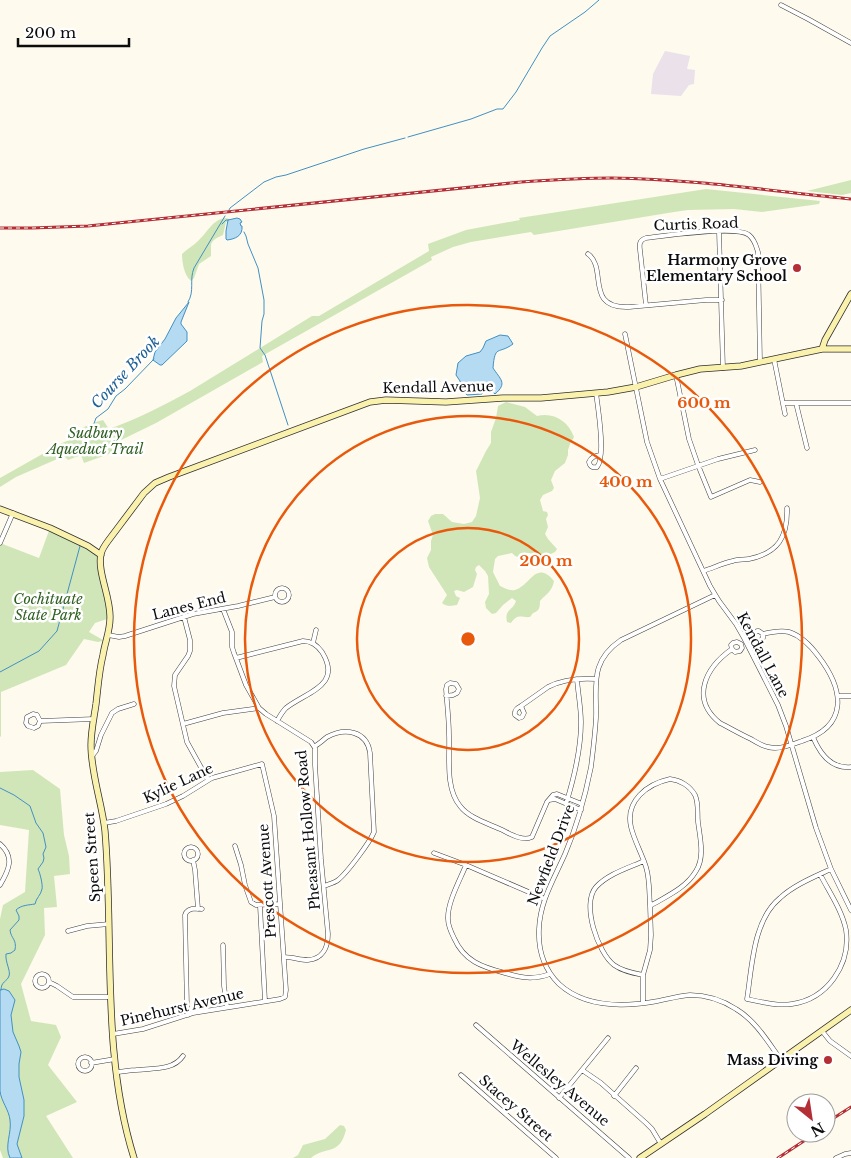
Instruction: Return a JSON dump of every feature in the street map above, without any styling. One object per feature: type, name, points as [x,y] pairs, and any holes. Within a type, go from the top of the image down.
[{"type":"main road","points":[[822,350],[825,340],[851,294]]},
{"type":"main road","name":"Kendall Avenue","points":[[101,555],[104,547],[144,493],[155,483],[362,404],[386,400],[445,402],[503,398],[541,398],[615,391],[700,369],[741,366],[822,350],[851,349]]},
{"type":"main road","points":[[0,508],[46,526],[88,546],[101,555]]},
{"type":"main road","points":[[88,546],[104,547]]},
{"type":"main road","name":"Speen Street","points":[[101,555],[101,565],[110,613],[91,738],[92,756],[107,851],[111,996],[116,1072],[121,1105],[134,1158]]},
{"type":"main road","points":[[640,1158],[851,1010]]},
{"type":"street","points":[[781,5],[851,43]]},
{"type":"street","points":[[719,231],[724,368]]},
{"type":"street","name":"Curtis Road","points":[[646,305],[640,250],[640,242],[643,239],[690,233],[744,232],[756,244],[758,252],[760,362]]},
{"type":"street","points":[[588,254],[595,264],[598,286],[603,296],[611,304],[623,307],[722,300]]},
{"type":"street","points":[[682,264],[696,261],[720,260]]},
{"type":"street","name":"Kendall Lane","points":[[625,334],[647,442],[660,479],[715,595],[744,638],[781,712],[813,819],[831,869],[851,910]]},
{"type":"street","points":[[774,359],[785,414]]},
{"type":"street","points":[[676,374],[689,439],[711,497],[750,480],[760,482]]},
{"type":"street","points":[[596,393],[600,455]]},
{"type":"street","points":[[783,403],[851,403]]},
{"type":"street","points":[[796,403],[807,448]]},
{"type":"street","points":[[660,479],[698,465],[755,450]]},
{"type":"street","points":[[703,571],[734,560],[754,558],[766,554],[775,548],[779,544],[783,533],[787,519],[787,508]]},
{"type":"street","points":[[0,543],[13,513]]},
{"type":"street","name":"Newfield Drive","points":[[715,595],[617,643],[608,651],[599,667],[596,679],[594,744],[588,780],[581,810],[565,855],[544,899],[540,920],[539,942],[550,974],[565,988],[583,998],[608,1004],[625,1004],[691,995],[724,1002],[750,1020],[781,1060]]},
{"type":"street","name":"Lanes End","points":[[108,635],[119,637],[201,612],[276,597]]},
{"type":"street","name":"Pheasant Hollow Road","points":[[223,609],[232,632],[232,647],[246,684],[259,708],[311,742],[314,746],[328,934],[327,945],[325,950],[313,959],[284,958]]},
{"type":"street","points":[[184,617],[190,640],[190,651],[175,675],[175,692],[189,748],[208,780]]},
{"type":"street","points":[[313,643],[316,630]]},
{"type":"street","points":[[732,649],[715,664],[706,679],[703,691],[703,697],[708,710],[715,719],[764,746],[774,748],[792,744],[823,732],[833,720],[838,696],[827,668],[804,640],[796,635],[783,631],[763,634]]},
{"type":"street","points":[[236,658],[307,641],[319,648],[329,670],[327,678],[321,686],[286,708],[277,721]]},
{"type":"street","points":[[566,804],[579,749],[581,723],[577,679]]},
{"type":"street","points":[[521,706],[552,685],[577,679],[596,679]]},
{"type":"street","points":[[446,696],[449,724],[450,778],[455,799],[460,807],[472,816],[526,839],[532,837],[540,816],[553,795],[556,794],[582,804]]},
{"type":"street","points":[[838,696],[851,696]]},
{"type":"street","points":[[92,756],[96,751],[112,712],[134,704]]},
{"type":"street","points":[[183,724],[223,713],[259,708]]},
{"type":"street","points":[[40,721],[94,719]]},
{"type":"street","points":[[314,746],[331,735],[351,732],[359,734],[365,739],[369,745],[370,753],[374,832],[343,875],[334,882],[324,886]]},
{"type":"street","points":[[813,737],[819,750],[830,761],[844,767],[851,767]]},
{"type":"street","name":"Kylie Lane","points":[[104,823],[116,821],[166,804],[208,780],[262,764]]},
{"type":"street","name":"Prescott Avenue","points":[[262,764],[274,816],[285,997]]},
{"type":"street","points":[[643,1003],[643,975],[651,935],[649,883],[644,861],[630,825],[631,810],[642,792],[650,786],[660,781],[677,780],[690,788],[698,806],[702,850],[700,861],[697,870],[690,880],[681,888],[650,906]]},
{"type":"street","points":[[549,800],[555,799],[581,810]]},
{"type":"street","points":[[0,844],[5,849],[9,859],[8,869],[0,885]]},
{"type":"street","points":[[235,846],[251,902],[258,905],[280,904]]},
{"type":"street","points":[[434,853],[544,899]]},
{"type":"street","points":[[188,1015],[186,999],[185,915],[189,910],[200,909],[193,860]]},
{"type":"street","points":[[643,975],[620,968],[608,960],[596,936],[590,902],[596,888],[604,881],[644,861]]},
{"type":"street","points":[[466,865],[448,913],[448,922],[460,949],[479,965],[511,975],[530,978],[550,974]]},
{"type":"street","points":[[820,874],[840,914],[848,938],[846,953],[839,973],[825,990],[795,1004],[746,999],[757,934],[767,912],[784,894],[820,874],[831,869]]},
{"type":"street","points":[[258,905],[265,1001]]},
{"type":"street","points":[[68,931],[87,926],[109,924]]},
{"type":"street","points":[[223,945],[224,986],[227,1007]]},
{"type":"street","points":[[49,982],[72,997],[111,996]]},
{"type":"street","name":"Pinehurst Avenue","points":[[113,1034],[150,1027],[188,1015],[285,997]]},
{"type":"street","name":"Wellesley Avenue","points":[[476,1025],[629,1158]]},
{"type":"street","points":[[822,1031],[830,1041],[851,1056]]},
{"type":"street","points":[[559,1098],[608,1038]]},
{"type":"street","points":[[116,1072],[170,1066],[178,1062],[183,1056]]},
{"type":"street","points":[[92,1063],[115,1059]]},
{"type":"street","points":[[614,1096],[636,1068]]},
{"type":"street","points":[[582,1070],[601,1083],[652,1129],[661,1144]]},
{"type":"street","name":"Stacey Street","points":[[461,1075],[556,1158]]},
{"type":"street","points":[[836,1158],[851,1153]]},
{"type":"shaded area","points":[[665,51],[690,56],[687,69],[695,70],[694,84],[689,85],[681,96],[651,94],[653,74]]},
{"type":"green space","points":[[851,180],[851,193],[842,195],[807,191]]},
{"type":"green space","name":"Sudbury Aqueduct Trail","points":[[706,189],[820,201],[819,204],[762,212],[734,209],[688,210],[534,235],[531,232],[471,242],[453,247],[431,257],[432,260],[262,356],[263,362],[156,423],[115,443],[117,451],[84,463],[81,455],[68,460],[64,456],[16,477],[0,487],[0,478],[46,452],[57,448],[55,446],[74,438],[72,432],[103,420],[109,429],[141,416],[190,391],[312,316],[319,316],[429,251],[428,244],[466,230],[520,220],[519,218]]},
{"type":"green space","points":[[225,218],[230,219],[226,222],[223,235],[213,241],[211,256],[199,264],[191,281],[185,272],[182,254],[198,241],[213,224]]},
{"type":"green space","points":[[506,402],[525,407],[537,416],[549,415],[560,419],[568,426],[574,437],[565,463],[555,471],[551,480],[554,488],[543,495],[540,500],[543,511],[547,512],[548,515],[546,519],[548,527],[545,534],[557,549],[555,552],[542,558],[530,553],[516,557],[512,553],[498,556],[495,559],[493,572],[500,586],[509,590],[520,588],[538,573],[548,575],[554,581],[550,590],[540,601],[538,610],[530,617],[518,617],[511,623],[507,622],[506,618],[516,601],[512,598],[496,613],[492,614],[486,608],[485,602],[489,594],[488,576],[479,565],[475,570],[477,574],[473,587],[464,592],[454,591],[456,596],[460,598],[457,605],[447,606],[442,603],[447,595],[429,567],[427,558],[431,550],[433,535],[428,521],[431,516],[443,514],[452,522],[464,524],[472,522],[476,516],[480,498],[476,471],[491,443],[491,432],[498,406]]},
{"type":"green space","name":"Cochituate State Park","points":[[50,528],[101,555],[110,618],[95,623],[89,632],[102,641],[84,639],[66,665],[1,692],[0,737],[0,543],[39,558]]},
{"type":"green space","points":[[33,770],[60,789],[70,874],[54,876],[57,907],[44,908],[45,935],[21,984],[31,1021],[56,1025],[61,1037],[48,1065],[77,1102],[46,1116],[73,1158],[3,1158],[0,1150],[0,919],[3,905],[25,892],[29,830],[0,825],[0,772]]},
{"type":"green space","points":[[340,1125],[344,1126],[346,1130],[340,1144],[336,1147],[311,1158],[293,1158],[298,1155],[303,1145],[325,1139]]},
{"type":"water","points":[[237,218],[242,222],[240,223],[242,229],[240,235],[227,240],[228,220]]},
{"type":"water","points":[[189,302],[181,322],[187,332],[187,341],[160,365],[153,360],[155,352],[165,339],[176,318]]},
{"type":"water","points":[[500,335],[508,336],[513,344],[498,351],[495,356],[493,368],[502,381],[501,387],[495,394],[486,386],[482,386],[482,394],[467,395],[461,388],[460,381],[456,375],[458,363],[466,356],[480,352],[486,341]]},
{"type":"water","points":[[0,990],[9,991],[15,1000],[11,1015],[13,1032],[21,1052],[19,1077],[24,1100],[24,1116],[17,1144],[22,1158],[10,1158],[8,1153],[10,1120],[0,1091]]},
{"type":"waterway","name":"Course Brook","points":[[408,137],[471,119],[497,109],[503,109],[516,92],[550,36],[599,0]]},
{"type":"waterway","name":"Course Brook","points":[[229,210],[264,182],[276,177],[405,138]]},
{"type":"waterway","name":"Course Brook","points":[[188,302],[191,294],[194,268],[225,216]]},
{"type":"waterway","name":"Course Brook","points":[[222,224],[228,220]]},
{"type":"waterway","points":[[244,232],[258,268],[264,300],[260,348],[265,355],[288,425]]},
{"type":"waterway","name":"Course Brook","points":[[92,436],[92,429],[96,418],[108,409],[116,396],[154,359]]},
{"type":"waterway","name":"Course Brook","points":[[0,672],[39,651],[57,631],[80,546]]},
{"type":"waterway","name":"Course Brook","points":[[0,788],[30,806],[36,823],[43,833],[46,847],[43,854],[43,862],[38,869],[42,885],[41,893],[35,904],[23,906],[16,910],[19,920],[10,930],[15,950],[6,954],[9,974],[1,990]]},
{"type":"railway","points":[[0,228],[88,226],[521,182],[589,178],[672,181],[851,199]]},
{"type":"railway","points":[[836,1117],[851,1107]]},
{"type":"railway","points":[[778,1158],[801,1143]]},
{"type":"place","name":"Harmony Grove Elementary School","points":[[797,268]]},
{"type":"place","name":"Mass Diving","points":[[828,1060]]}]
